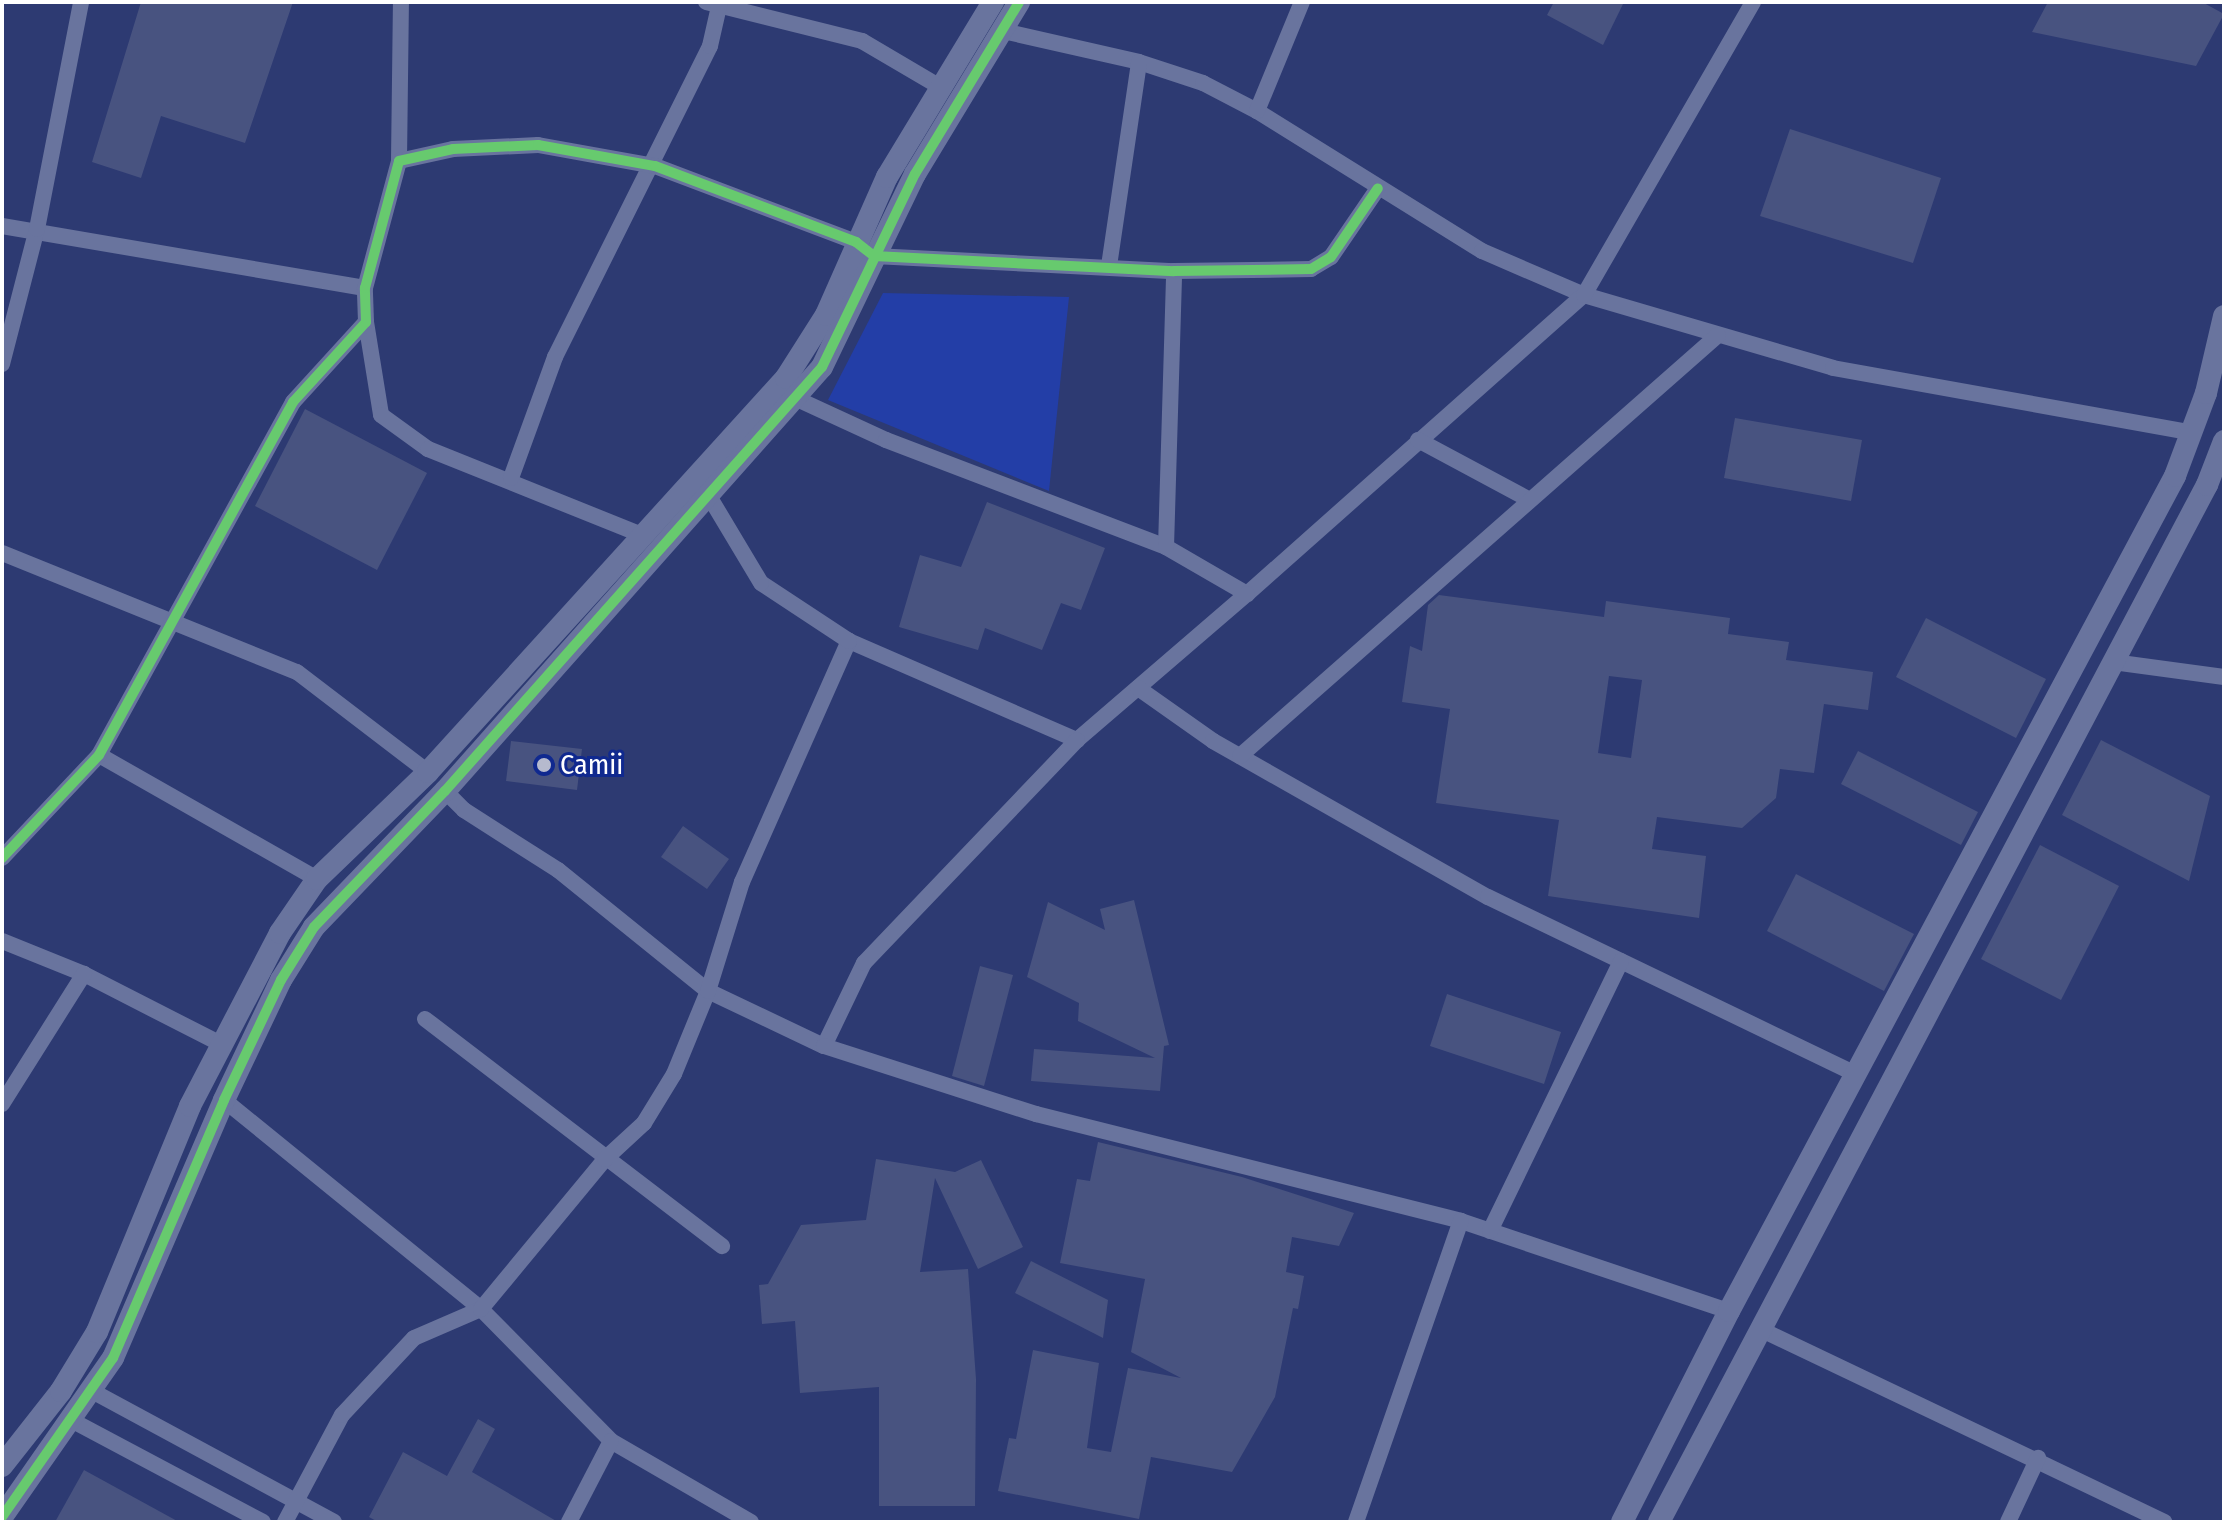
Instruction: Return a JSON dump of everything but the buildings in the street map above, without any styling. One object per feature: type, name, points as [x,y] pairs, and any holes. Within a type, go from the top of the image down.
[{"type":"street","points":[[2,364],[37,229],[81,2]]},
{"type":"street","points":[[401,2],[399,161],[365,288],[366,322],[381,415],[428,449],[511,478],[642,535]]},
{"type":"street","points":[[2,1466],[61,1391],[97,1332],[219,1043],[273,944],[317,879],[428,772],[800,359],[826,315],[856,242],[940,87],[993,2]]},
{"type":"street","points":[[2,1517],[92,1391],[142,1296],[224,1100],[281,980],[314,927],[445,791],[797,399],[842,332],[874,256],[945,119],[1019,2]]},
{"type":"street","points":[[1257,111],[1302,2]]},
{"type":"street","points":[[824,1046],[864,963],[1077,740],[1247,594],[1584,295],[1753,2]]},
{"type":"street","points":[[511,478],[555,357],[655,166],[710,46],[715,3],[862,41],[940,87]]},
{"type":"street","points":[[980,25],[1139,62],[1203,83],[1257,111],[1482,251],[1584,295],[1833,368],[2193,433],[2224,442],[2113,662],[1659,1522]]},
{"type":"street","points":[[1109,266],[1139,62]]},
{"type":"street","points":[[399,161],[453,149],[538,145],[655,166],[856,242],[874,256],[1174,271],[1311,269],[1331,257],[1378,188]]},
{"type":"street","points":[[2,226],[37,229],[365,288]]},
{"type":"street","points":[[1166,547],[1174,271]]},
{"type":"street","points":[[1614,1522],[1622,1522],[1729,1311],[2193,433],[2224,316]]},
{"type":"street","points":[[2,858],[99,755],[293,402],[366,322]]},
{"type":"street","points":[[1240,756],[1718,335]]},
{"type":"street","points":[[797,399],[886,440],[1166,547],[1247,594]]},
{"type":"street","points":[[1418,440],[1530,500]]},
{"type":"street","points":[[709,496],[761,583],[849,641],[1077,740]]},
{"type":"street","points":[[2,553],[297,672],[428,772],[464,810],[558,870],[708,991],[824,1046],[1036,1114],[1461,1221],[1729,1311],[1760,1329],[2038,1458],[2164,1522]]},
{"type":"street","points":[[285,1522],[342,1415],[414,1338],[481,1309],[605,1159],[644,1123],[674,1074],[708,991],[742,882],[849,641]]},
{"type":"street","points":[[2113,662],[2224,677]]},
{"type":"street","points":[[1138,688],[1240,756],[1488,897],[1856,1074]]},
{"type":"street","points":[[99,755],[317,879]]},
{"type":"street","points":[[2,941],[84,974],[219,1043]]},
{"type":"street","points":[[1490,1231],[1621,961]]},
{"type":"street","points":[[2,1104],[84,974]]},
{"type":"street","points":[[425,1019],[722,1246]]},
{"type":"street","points":[[224,1100],[481,1309],[611,1441],[751,1522]]},
{"type":"street","points":[[1356,1522],[1461,1221]]},
{"type":"street","points":[[92,1391],[334,1522]]},
{"type":"street","points":[[73,1421],[263,1522]]},
{"type":"street","points":[[569,1522],[611,1441]]},
{"type":"street","points":[[2008,1522],[2038,1458]]},
{"type":"shaded area","points":[[883,293],[1069,297],[1049,491],[828,400]]},
{"type":"cycle path","points":[[2,1517],[113,1358],[224,1100],[281,980],[314,927],[445,791],[822,367],[915,174],[1019,2]]},
{"type":"cycle path","points":[[2,858],[99,755],[293,402],[366,322],[365,288],[399,161],[453,149],[538,145],[655,166],[856,242],[874,256],[1174,271],[1311,269],[1331,257],[1378,188]]},
{"type":"place","name":"Camii","points":[[544,765]]}]
